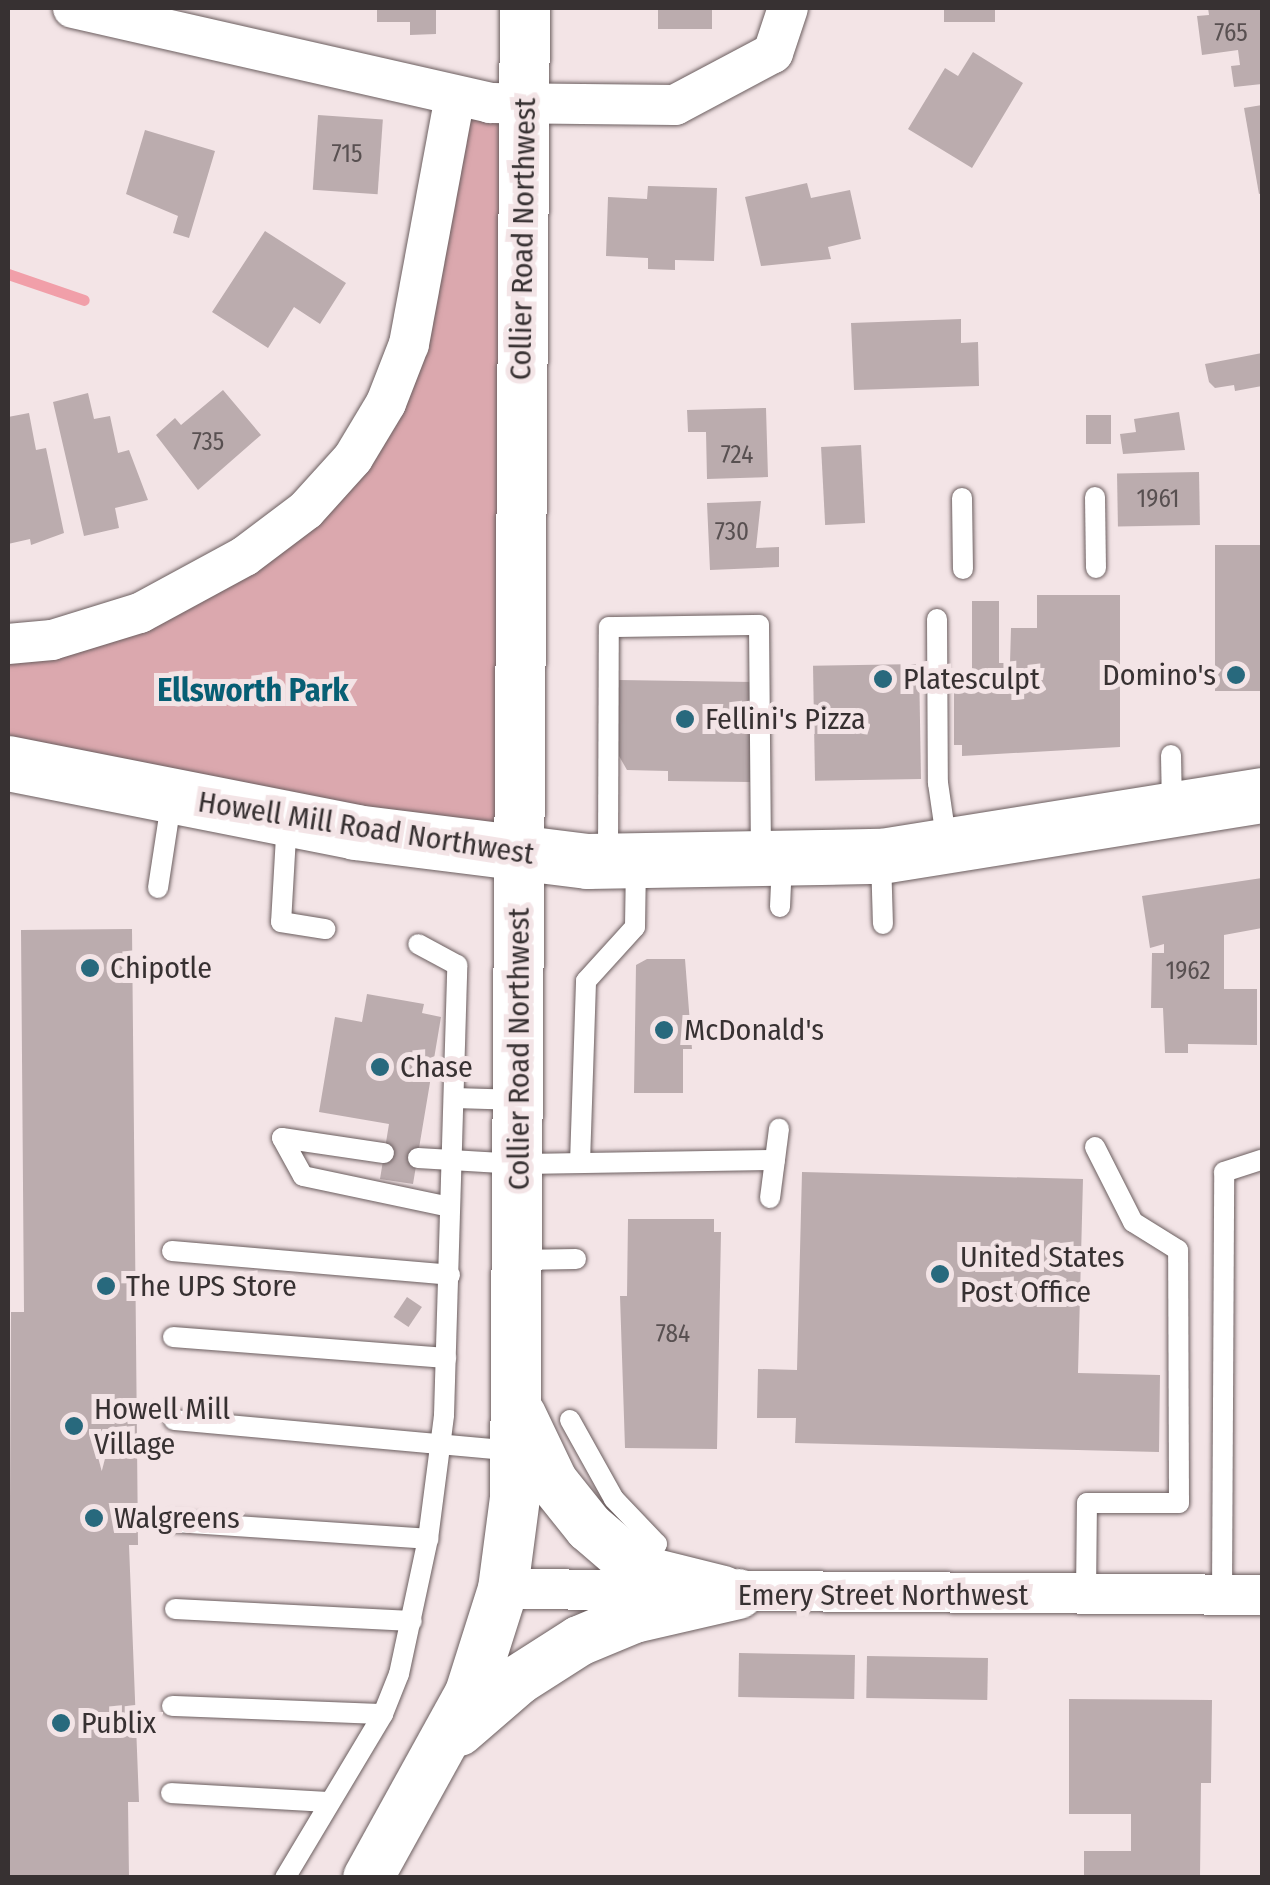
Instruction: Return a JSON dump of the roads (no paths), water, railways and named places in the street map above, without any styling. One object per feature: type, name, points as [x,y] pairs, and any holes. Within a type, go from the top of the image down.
[{"type":"main road","name":"Howell Mill Road Northwest","points":[[8,763],[287,818],[522,855],[774,877],[1262,795]]},
{"type":"street","points":[[73,8],[455,96],[526,103],[676,105],[773,53],[788,8]]},
{"type":"street","name":"Collier Road Northwest","points":[[368,1878],[470,1693],[503,1590],[516,1428],[524,8]]},
{"type":"street","points":[[8,644],[52,640],[158,603],[261,544],[306,510],[353,458],[386,403],[408,344],[455,96]]},
{"type":"street","points":[[516,1428],[588,1528],[639,1570],[738,1594]]},
{"type":"street","name":"Emery Street Northwest","points":[[503,1590],[1262,1595]]},
{"type":"street","points":[[440,1747],[518,1680],[580,1641],[634,1618],[738,1594]]},
{"type":"lane","points":[[1095,497],[1096,568]]},
{"type":"lane","points":[[962,498],[963,570]]},
{"type":"lane","points":[[937,620],[938,783],[947,847]]},
{"type":"lane","points":[[580,1164],[586,982],[635,928],[622,862],[609,627],[760,626],[774,877]]},
{"type":"lane","points":[[1171,755],[1172,810]]},
{"type":"lane","points":[[158,888],[172,795]]},
{"type":"lane","points":[[287,818],[281,922],[325,929]]},
{"type":"lane","points":[[882,856],[883,924]]},
{"type":"lane","points":[[285,1878],[383,1714],[412,1621],[428,1540],[446,1358],[457,965],[418,944]]},
{"type":"lane","points":[[456,1098],[519,1100]]},
{"type":"lane","points":[[770,1198],[779,1128]]},
{"type":"lane","points":[[384,1153],[282,1138],[303,1176],[450,1207]]},
{"type":"lane","points":[[1086,1595],[1088,1503],[1178,1503],[1178,1250],[1133,1222],[1095,1147]]},
{"type":"lane","points":[[418,1158],[451,1164],[774,1160]]},
{"type":"lane","points":[[1222,1596],[1224,1172],[1262,1160]]},
{"type":"lane","points":[[172,1251],[450,1275]]},
{"type":"lane","points":[[518,1260],[576,1259]]},
{"type":"lane","points":[[173,1337],[446,1358]]},
{"type":"lane","points":[[174,1420],[440,1445],[516,1428]]},
{"type":"lane","points":[[570,1420],[614,1499],[657,1544],[639,1570]]},
{"type":"lane","points":[[174,1522],[428,1540]]},
{"type":"lane","points":[[175,1608],[412,1621]]},
{"type":"lane","points":[[172,1706],[383,1714]]},
{"type":"lane","points":[[171,1792],[327,1802]]},
{"type":"waterway","points":[[8,274],[84,300]]},
{"type":"place","name":"Domino's","points":[[1236,675]]},
{"type":"place","name":"Platesculpt","points":[[883,679]]},
{"type":"place","name":"Fellini's Pizza","points":[[685,719]]},
{"type":"place","name":"Chipotle","points":[[90,968]]},
{"type":"place","name":"McDonald's","points":[[664,1030]]},
{"type":"place","name":"Chase","points":[[380,1067]]},
{"type":"place","name":"United States Post Office","points":[[940,1274]]},
{"type":"place","name":"The UPS Store","points":[[106,1286]]},
{"type":"place","name":"Howell Mill Village","points":[[74,1426]]},
{"type":"place","name":"Walgreens","points":[[94,1518]]},
{"type":"place","name":"Publix","points":[[61,1723]]},
{"type":"district","name":"Ellsworth Park","points":[[253,690]]}]
